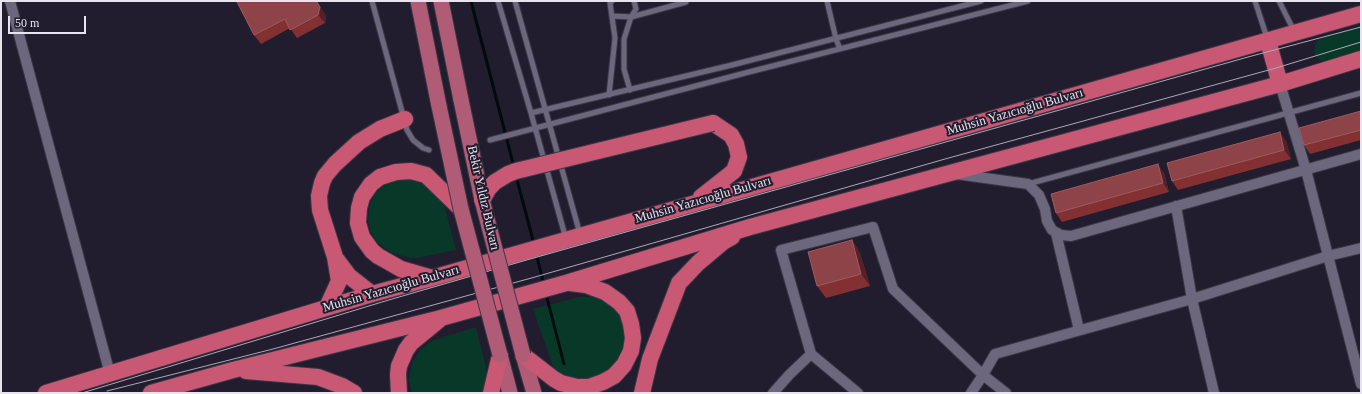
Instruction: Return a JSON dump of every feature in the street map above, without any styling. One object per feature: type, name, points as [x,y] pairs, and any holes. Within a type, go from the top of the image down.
[{"type":"highway","name":"Muhsin Yazıcıoğlu Bulvarı","points":[[46,393],[372,294],[1295,34],[1361,14]]},
{"type":"highway","points":[[1268,41],[1280,84]]},
{"type":"highway","points":[[151,393],[233,370],[441,318],[566,283],[750,227],[1280,84],[1361,59]]},
{"type":"highway","points":[[327,307],[339,281],[335,257],[322,218],[319,202],[320,189],[325,176],[358,142],[380,129],[404,119]]},
{"type":"highway","points":[[482,200],[495,182],[516,171],[712,123],[731,135],[736,144],[739,157],[734,171],[695,202]]},
{"type":"highway","points":[[432,278],[401,268],[378,256],[372,251],[362,237],[358,223],[359,208],[362,197],[370,184],[380,177],[396,172],[411,172],[426,175],[461,209]]},
{"type":"highway","points":[[642,393],[650,359],[679,283],[698,263],[723,242],[750,227]]},
{"type":"highway","points":[[335,257],[349,276],[372,294]]},
{"type":"highway","points":[[523,355],[554,379],[561,383],[577,387],[589,386],[603,382],[614,376],[624,365],[631,351],[633,338],[627,311],[619,302],[604,292],[586,285],[566,283]]},
{"type":"highway","points":[[399,393],[398,374],[400,362],[406,350],[411,343],[441,318]]},
{"type":"highway","points":[[492,393],[500,355]]},
{"type":"highway","points":[[233,370],[318,377],[330,381],[347,391]]},
{"type":"main road","name":"Bekir Yıldız Bulvarı","points":[[418,1],[461,209],[510,393]]},
{"type":"main road","name":"Bekir Yıldız Bulvarı","points":[[441,1],[482,200],[534,393]]},
{"type":"street","points":[[10,1],[110,374]]},
{"type":"street","points":[[1280,84],[1306,170],[1361,384]]},
{"type":"street","points":[[948,173],[1028,184],[1039,195],[1045,209],[1047,221],[1052,230],[1061,235],[1071,236],[1361,154]]},
{"type":"street","points":[[1176,206],[1192,299],[1214,393]]},
{"type":"street","points":[[858,393],[811,354],[781,250],[873,227],[893,289],[983,375],[1006,393]]},
{"type":"street","points":[[1056,233],[1079,330]]},
{"type":"street","points":[[971,393],[995,354],[1192,299],[1328,256],[1361,248]]},
{"type":"street","points":[[773,393],[811,354]]},
{"type":"lane","points":[[372,1],[407,130],[413,140],[423,148],[429,150]]},
{"type":"lane","points":[[498,1],[532,113],[535,128],[573,237]]},
{"type":"lane","points":[[515,1],[548,124],[573,237]]},
{"type":"lane","points":[[609,95],[615,38],[610,3],[612,1]]},
{"type":"lane","points":[[630,90],[624,69],[624,39],[631,17],[636,9],[634,1]]},
{"type":"lane","points":[[827,1],[836,39],[840,48]]},
{"type":"lane","points":[[532,113],[836,39],[981,1]]},
{"type":"lane","points":[[490,140],[840,48],[1028,1]]},
{"type":"lane","points":[[1255,1],[1268,41]]},
{"type":"lane","points":[[1279,1],[1295,34]]},
{"type":"lane","points":[[613,16],[631,17],[686,2]]},
{"type":"lane","points":[[1028,184],[1361,93]]},
{"type":"green space","points":[[1361,26],[1361,53],[1325,62],[1318,59],[1314,52],[1315,45],[1319,39]]},
{"type":"green space","points":[[406,178],[424,181],[444,204],[456,250],[411,258],[392,253],[377,242],[371,232],[368,220],[371,201],[378,190],[389,182]]},
{"type":"green space","points":[[579,297],[603,299],[621,313],[628,341],[616,366],[596,378],[583,380],[568,377],[554,369],[533,309]]},
{"type":"green space","points":[[476,327],[489,380],[485,393],[412,393],[409,380],[411,368],[413,361],[421,349],[432,341]]},
{"type":"building","points":[[315,1],[320,7],[318,15],[290,30],[285,19],[254,35],[237,2]]},
{"type":"building","points":[[1361,111],[1361,130],[1304,145],[1299,128]]},
{"type":"building","points":[[1280,132],[1284,150],[1172,181],[1167,163]]},
{"type":"building","points":[[1158,164],[1163,183],[1056,213],[1051,194]]},
{"type":"building","points":[[852,240],[861,274],[817,286],[808,252]]},
{"type":"waterway","points":[[471,1],[514,167]]},
{"type":"waterway","points":[[516,176],[534,244]]},
{"type":"waterway","points":[[536,253],[544,285]]},
{"type":"waterway","points":[[546,294],[564,364]]},
{"type":"tram line","points":[[82,393],[382,302],[530,259],[1248,57],[1361,27]]},
{"type":"tram line","points":[[107,391],[273,349],[535,277],[945,159],[1276,68],[1361,42]]}]
